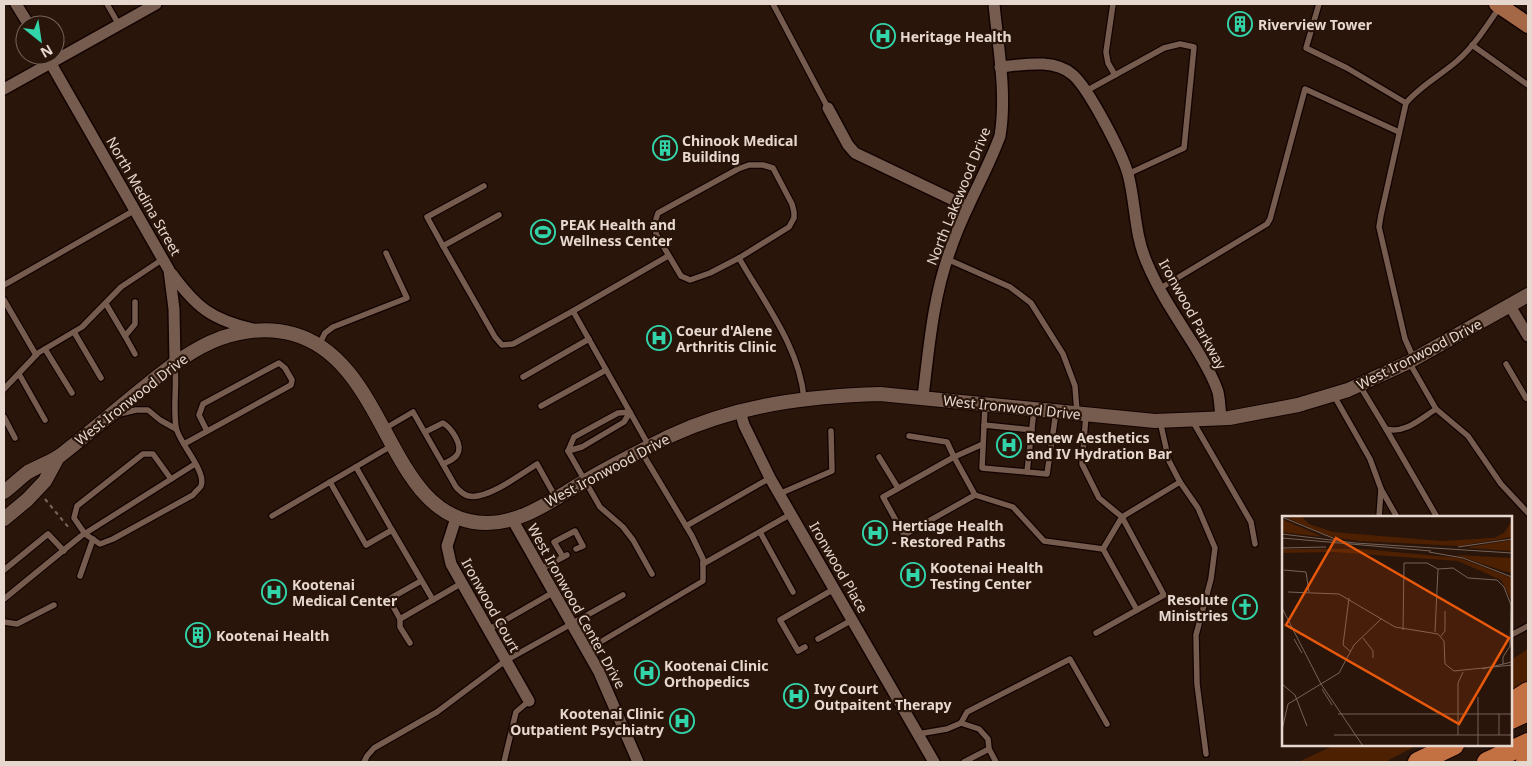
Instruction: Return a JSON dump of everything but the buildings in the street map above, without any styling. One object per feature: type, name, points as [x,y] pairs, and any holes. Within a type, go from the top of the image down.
[{"type":"highway","points":[[1512,702],[1528,692]]},
{"type":"highway","points":[[1512,719],[1528,711]]},
{"type":"highway","points":[[1488,762],[1528,743]]},
{"type":"highway","points":[[1409,762],[1437,746]]},
{"type":"highway","points":[[1418,762],[1452,746]]},
{"type":"main road","points":[[1499,4],[1528,25]]},
{"type":"street","points":[[16,4],[23,15]]},
{"type":"street","points":[[65,51],[119,25],[156,4]]},
{"type":"street","name":"North Lakewood Drive","points":[[923,397],[930,336],[939,285],[947,259],[968,207],[1000,136],[1003,100],[994,4]]},
{"type":"street","name":"Ironwood Parkway","points":[[1000,67],[1037,64],[1052,66],[1071,73],[1086,91],[1113,141],[1128,174],[1140,244],[1159,289],[1208,369],[1218,394],[1221,419]]},
{"type":"street","points":[[4,89],[40,65]]},
{"type":"street","name":"North Medina Street","points":[[52,65],[169,270],[174,310],[175,363]]},
{"type":"street","points":[[828,108],[848,145],[855,153],[968,207]]},
{"type":"street","points":[[169,270],[194,301],[211,314],[226,322],[256,330]]},
{"type":"street","name":"West Ironwood Drive","points":[[4,492],[29,472],[58,457],[175,363],[195,350],[220,338],[256,330],[272,330],[300,336],[319,345],[340,362],[350,372],[415,484],[423,493],[447,514],[475,523],[488,523],[512,519],[534,510],[645,448],[674,434],[740,412],[804,399],[862,394],[923,397],[1082,415],[1160,421],[1221,419],[1298,405],[1360,385],[1412,360],[1528,295]]},
{"type":"street","points":[[1510,306],[1528,336]]},
{"type":"street","name":"Ironwood Place","points":[[740,412],[744,425],[770,478],[934,762]]},
{"type":"street","name":"West Ironwood Drive","points":[[4,519],[27,500],[45,481],[58,457]]},
{"type":"street","name":"Ironwood Court","points":[[456,518],[447,546],[451,564],[529,701]]},
{"type":"street","name":"West Ironwood Center Drive","points":[[512,519],[607,688],[638,762]]},
{"type":"lane","points":[[107,4],[119,25]]},
{"type":"lane","points":[[773,4],[828,108]]},
{"type":"lane","points":[[1113,4],[1106,52],[1108,63],[1115,76]]},
{"type":"lane","points":[[1319,4],[1306,48],[1347,68],[1406,104]]},
{"type":"lane","points":[[1499,4],[1472,45],[1448,69],[1414,94],[1406,104],[1380,215],[1380,227],[1405,340],[1412,360],[1436,409],[1468,436],[1498,479],[1528,513]]},
{"type":"lane","points":[[1086,91],[1164,48],[1180,44],[1194,47],[1184,148],[1128,174]]},
{"type":"lane","points":[[1472,45],[1528,85]]},
{"type":"lane","points":[[1159,289],[1266,224],[1270,219],[1305,88],[1399,132]]},
{"type":"lane","points":[[749,165],[762,165],[773,168],[792,204],[794,218],[789,227],[739,258],[710,273],[690,280],[681,276],[656,234],[658,213],[738,169],[749,165]]},
{"type":"lane","points":[[484,186],[427,217],[495,337],[502,345],[513,344],[668,256]]},
{"type":"lane","points":[[4,285],[135,210]]},
{"type":"lane","points":[[443,246],[499,214]]},
{"type":"lane","points":[[319,345],[325,333],[333,326],[407,298],[386,253]]},
{"type":"lane","points":[[739,258],[791,347],[802,382],[804,399]]},
{"type":"lane","points":[[4,389],[36,355],[82,327],[121,287],[163,259]]},
{"type":"lane","points":[[947,259],[1010,287],[1031,303],[1063,354],[1075,386],[1082,415],[1082,464],[1099,498],[1122,518],[1164,595],[1096,633]]},
{"type":"lane","points":[[4,300],[36,355]]},
{"type":"lane","points":[[125,336],[135,324],[135,302]]},
{"type":"lane","points":[[106,304],[135,354]]},
{"type":"lane","points":[[573,311],[630,412],[645,448],[699,552],[703,564],[704,581],[587,650]]},
{"type":"lane","points":[[74,332],[101,378]]},
{"type":"lane","points":[[523,377],[589,339]]},
{"type":"lane","points":[[45,349],[72,393]]},
{"type":"lane","points":[[171,479],[153,454],[143,454],[77,506],[74,518],[85,534],[100,544],[113,539],[193,495],[201,486],[201,477],[176,429],[175,404],[177,383],[175,363]]},
{"type":"lane","points":[[184,444],[291,386],[292,380],[286,368],[279,363],[202,404],[199,415],[207,431]]},
{"type":"lane","points":[[1506,364],[1528,399]]},
{"type":"lane","points":[[541,406],[606,370]]},
{"type":"lane","points":[[19,374],[45,420]]},
{"type":"lane","points":[[1360,385],[1436,516]]},
{"type":"lane","points":[[1334,394],[1370,459],[1381,489],[1396,516]]},
{"type":"lane","points":[[986,404],[982,468],[1047,474],[1056,412]]},
{"type":"lane","points":[[1386,429],[1403,430],[1436,409]]},
{"type":"lane","points":[[109,416],[136,410],[148,410],[160,420],[176,429]]},
{"type":"lane","points":[[1027,472],[1034,410]]},
{"type":"lane","points":[[384,429],[414,412],[456,487],[463,494],[479,496],[489,493],[537,464],[556,498]]},
{"type":"lane","points":[[568,450],[582,447],[624,422],[630,412]]},
{"type":"lane","points":[[568,450],[574,437],[618,413],[630,412]]},
{"type":"lane","points":[[4,417],[15,438]]},
{"type":"lane","points":[[1192,420],[1251,522],[1255,544]]},
{"type":"lane","points":[[1160,421],[1169,461],[1180,482],[1198,508],[1215,548],[1211,579],[1196,635],[1196,684],[1206,754]]},
{"type":"lane","points":[[425,432],[443,424],[450,429],[460,446],[458,455],[443,464]]},
{"type":"lane","points":[[984,425],[1032,430]]},
{"type":"lane","points":[[779,494],[832,471],[832,430]]},
{"type":"lane","points":[[909,436],[947,442],[975,495],[1013,507],[1044,541],[1103,550]]},
{"type":"lane","points":[[975,495],[904,535],[883,497],[954,456],[983,444]]},
{"type":"lane","points":[[272,516],[393,445]]},
{"type":"lane","points":[[568,450],[600,508],[624,527],[652,574]]},
{"type":"lane","points":[[879,457],[898,488]]},
{"type":"lane","points":[[4,599],[85,534],[195,464]]},
{"type":"lane","points":[[356,467],[433,600]]},
{"type":"lane","points":[[686,526],[770,478]]},
{"type":"lane","points":[[330,482],[366,545],[392,530]]},
{"type":"lane","points":[[1103,550],[1122,518],[1180,482]]},
{"type":"lane","points":[[1379,516],[1381,489]]},
{"type":"lane","points":[[703,564],[790,514]]},
{"type":"lane","points":[[541,569],[565,556],[554,542],[575,530],[583,546],[576,549]]},
{"type":"lane","points":[[760,532],[793,592]]},
{"type":"lane","points":[[4,570],[48,534],[64,551]]},
{"type":"lane","points":[[80,576],[93,539]]},
{"type":"lane","points":[[1103,550],[1137,610]]},
{"type":"lane","points":[[410,643],[400,627],[400,619],[389,599],[421,581]]},
{"type":"lane","points":[[400,619],[462,583]]},
{"type":"lane","points":[[805,647],[798,650],[780,620],[834,589]]},
{"type":"lane","points":[[488,630],[554,592]]},
{"type":"lane","points":[[364,762],[374,748],[437,712],[505,661],[623,595]]},
{"type":"lane","points":[[4,622],[17,624],[54,605]]},
{"type":"lane","points":[[818,639],[852,620]]},
{"type":"lane","points":[[1512,634],[1528,626]]},
{"type":"lane","points":[[918,734],[947,729],[961,723],[967,712],[1070,658],[1107,724]]},
{"type":"lane","points":[[504,762],[516,712],[529,701]]},
{"type":"lane","points":[[961,723],[979,729],[988,739],[989,749],[996,762]]},
{"type":"lane","points":[[964,762],[989,749]]},
{"type":"path","points":[[42,494],[72,532]]},
{"type":"shaded area","points":[[1528,649],[1528,685],[1512,693],[1512,659]]},
{"type":"shaded area","points":[[1333,746],[1416,746],[1385,762],[1298,762]]},
{"type":"place","name":"Riverview Tower","points":[[1240,24]]},
{"type":"place","name":"Heritage Health","points":[[883,36]]},
{"type":"place","name":"Chinook Medical Building","points":[[665,148]]},
{"type":"place","name":"PEAK Health and Wellness Center","points":[[543,232]]},
{"type":"place","name":"Coeur d'Alene Arthritis Clinic","points":[[659,338]]},
{"type":"place","name":"Renew Aesthetics and IV Hydration Bar","points":[[1009,445]]},
{"type":"place","name":"Hertiage Health - Restored Paths","points":[[875,533]]},
{"type":"place","name":"Kootenai Health Testing Center","points":[[913,575]]},
{"type":"place","name":"Kootenai Medical Center","points":[[274,592]]},
{"type":"place","name":"Resolute Ministries","points":[[1245,607]]},
{"type":"place","name":"Kootenai Health","points":[[198,635]]},
{"type":"place","name":"Kootenai Clinic Orthopedics","points":[[647,673]]},
{"type":"place","name":"Ivy Court Outpaitent Therapy","points":[[796,696]]},
{"type":"place","name":"Kootenai Clinic Outpatient Psychiatry","points":[[682,721]]}]
